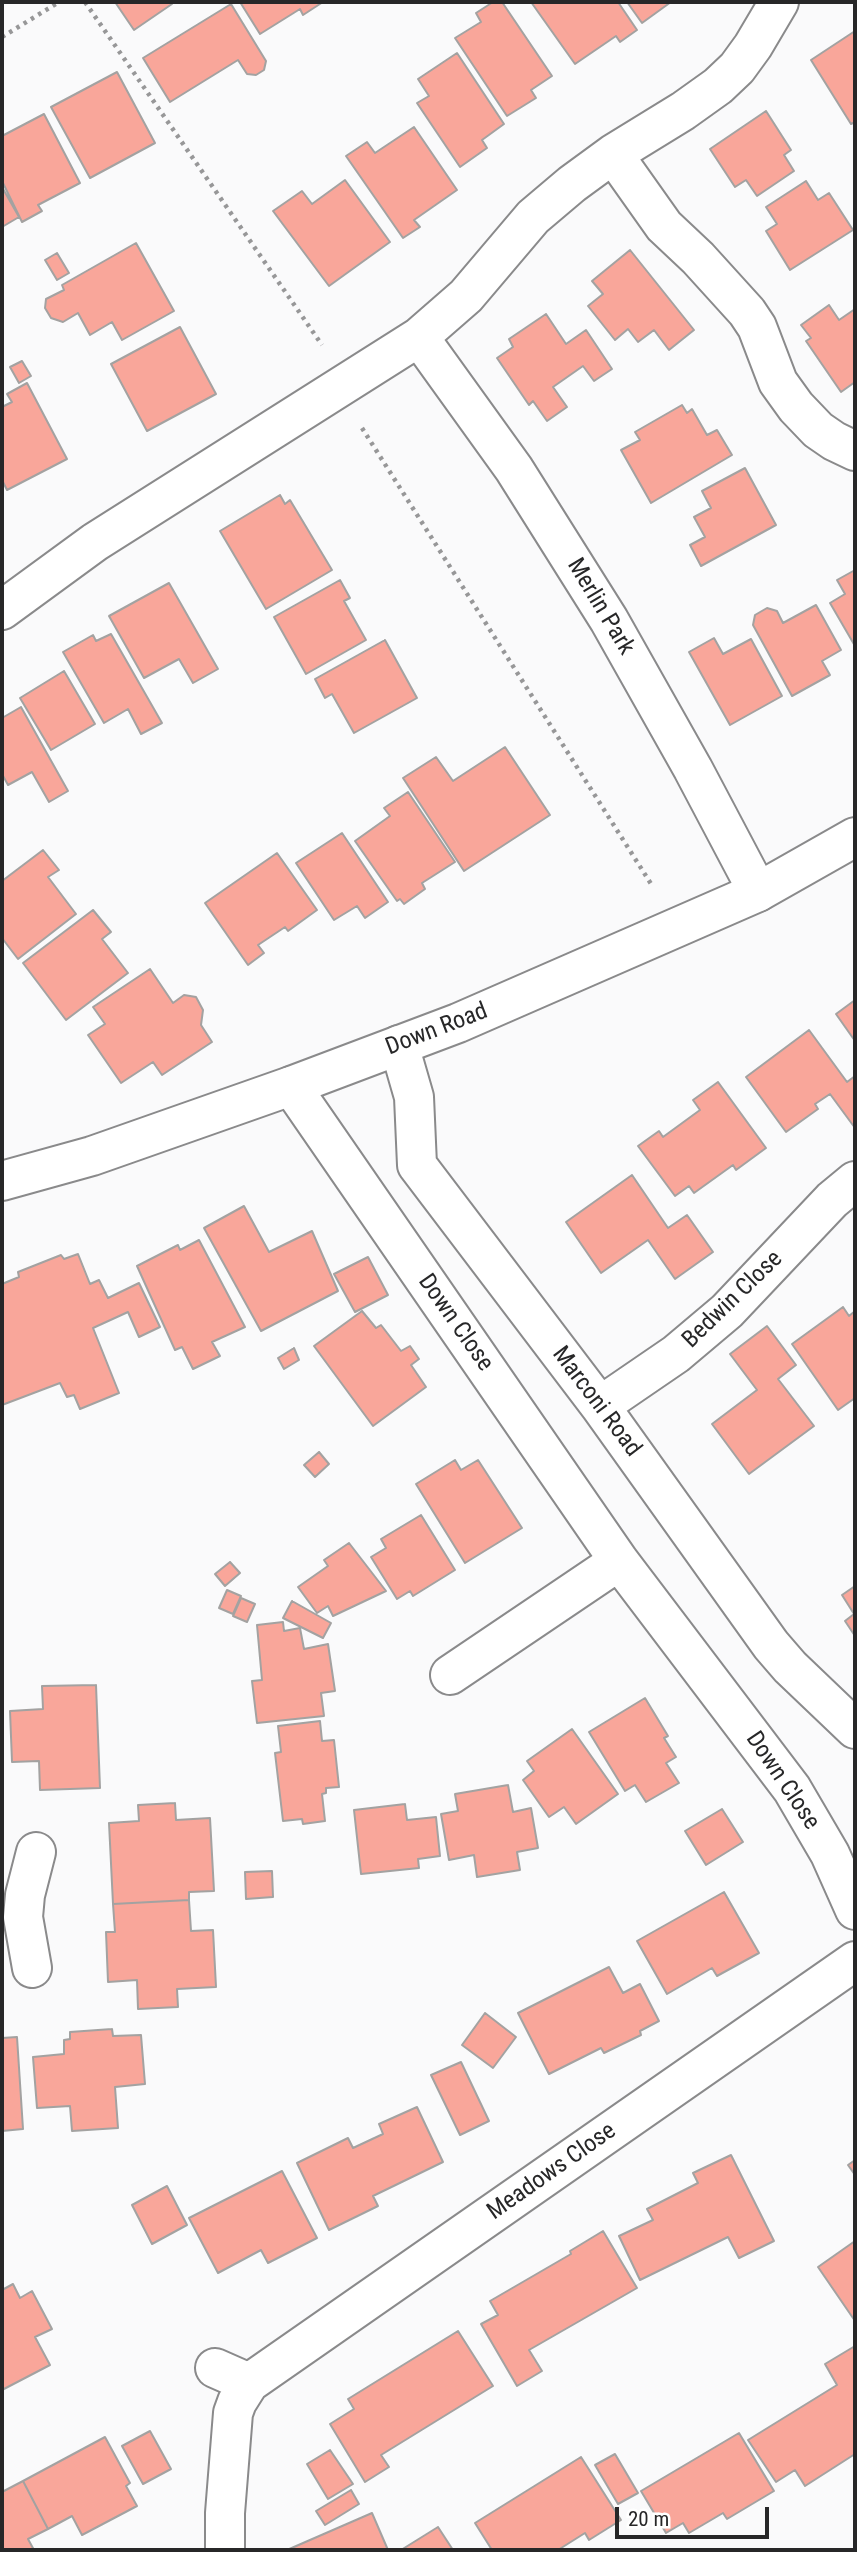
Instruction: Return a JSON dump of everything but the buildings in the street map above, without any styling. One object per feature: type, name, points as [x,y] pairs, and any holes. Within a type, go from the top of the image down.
[{"type":"street","points":[[2,610],[95,542],[419,337],[466,296],[533,217],[572,184],[718,86],[737,68],[753,46],[779,2]]},
{"type":"street","points":[[613,154],[664,226],[708,268],[747,312],[757,327],[778,382],[796,407],[834,442],[855,451]]},
{"type":"street","name":"Merlin Park","points":[[419,337],[514,468],[609,620],[758,891]]},
{"type":"street","name":"Down Road","points":[[2,1181],[92,1156],[399,1045],[564,978],[758,891],[855,836]]},
{"type":"street","name":"Marconi Road","points":[[399,1045],[414,1097],[417,1165],[600,1406],[771,1645],[810,1688],[855,1729]]},
{"type":"street","name":"Down Close","points":[[291,1086],[619,1561],[792,1789],[830,1854],[855,1910]]},
{"type":"street","name":"Bedwin Close","points":[[600,1406],[676,1354],[727,1311],[832,1200],[855,1181]]},
{"type":"street","points":[[450,1675],[619,1561]]},
{"type":"street","points":[[32,1969],[12,1918],[25,1895],[36,1852]]},
{"type":"street","name":"Meadows Close","points":[[225,2550],[225,2512],[233,2413],[237,2402],[232,2376],[855,1961]]},
{"type":"path","points":[[2,37],[59,2]]},
{"type":"path","points":[[85,2],[343,387],[678,927]]}]
